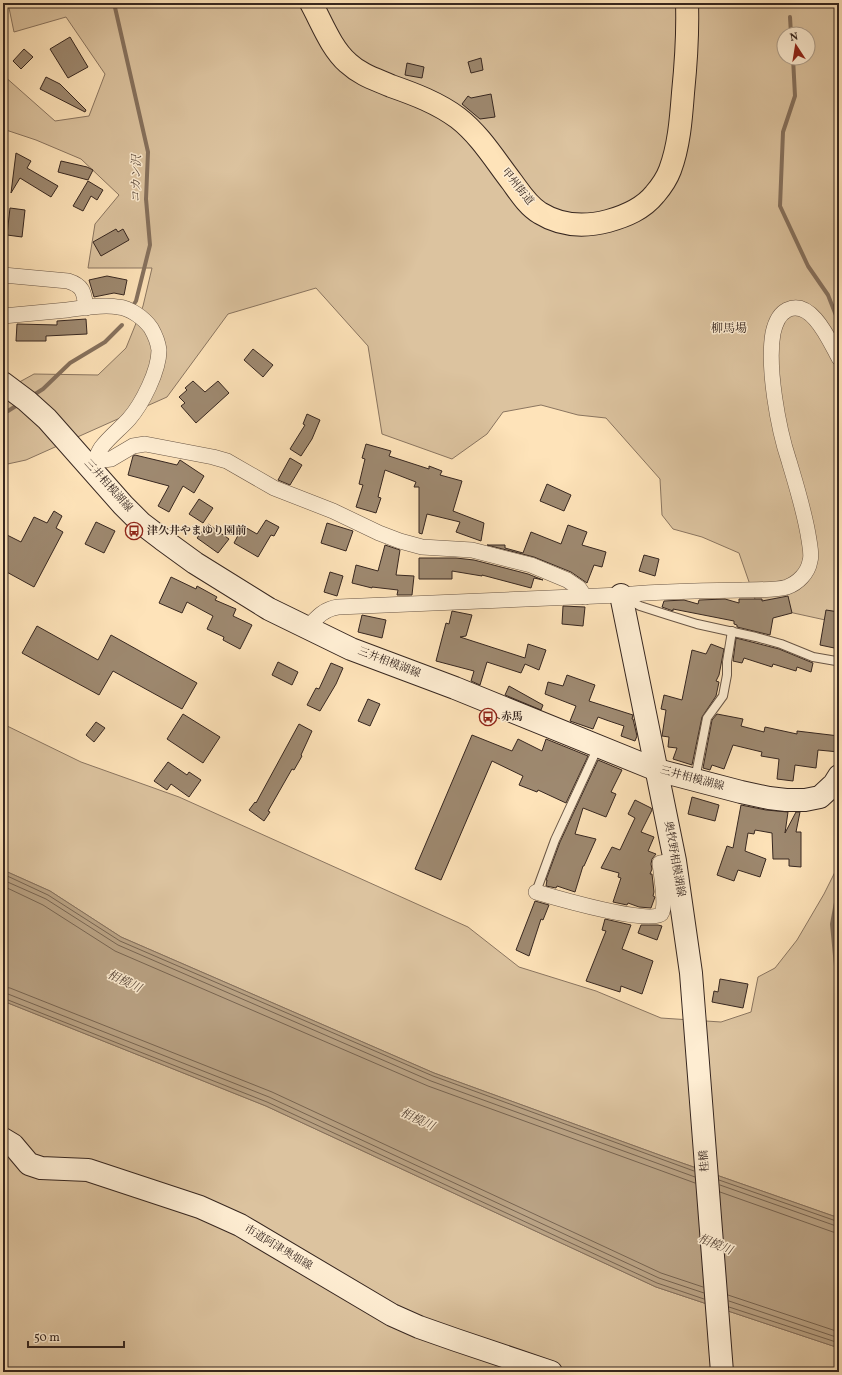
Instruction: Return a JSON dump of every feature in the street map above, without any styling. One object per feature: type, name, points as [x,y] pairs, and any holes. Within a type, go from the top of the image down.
[{"type":"highway","name":"甲州街道","points":[[311,3],[331,40],[347,62],[364,75],[426,99],[457,117],[473,131],[523,197],[539,213],[554,220],[571,224],[586,225],[632,213],[646,204],[659,189],[670,170],[681,119],[688,45],[687,3]]},
{"type":"main road","name":"三井相模湖線","points":[[3,383],[27,401],[73,448],[93,464],[123,504],[142,523],[162,539],[195,563],[263,604],[307,628],[351,649],[456,688],[657,770],[695,780],[769,798],[805,800],[820,797],[834,784],[839,776]]},
{"type":"main road","name":"奥牧野相模湖線","points":[[620,595],[675,861],[688,950]]},
{"type":"main road","name":"桂橋","points":[[688,950],[722,1372]]},
{"type":"main road","name":"市道阿津奥畑線","points":[[3,1140],[13,1145],[29,1164],[41,1168],[88,1170],[200,1207],[240,1225],[392,1315],[449,1338],[551,1372]]},
{"type":"street","points":[[3,275],[76,283],[81,288],[85,297],[86,308]]},
{"type":"street","points":[[3,316],[86,308],[118,307],[126,309],[142,318],[153,332],[157,339],[159,351],[157,363],[143,398],[129,419],[101,448],[93,464]]},
{"type":"street","points":[[307,628],[318,616],[331,608],[785,587],[799,580],[807,572],[811,560],[806,524],[799,492],[788,460],[774,389],[772,337],[780,315],[792,308],[806,310],[812,315],[839,358]]},
{"type":"street","points":[[93,464],[111,459],[133,446],[145,444],[213,457],[227,461],[274,488],[333,511],[379,533],[400,541],[422,546],[472,550],[531,565],[567,580],[579,588],[585,597]]},
{"type":"street","points":[[536,892],[594,908],[637,917],[658,916],[662,914],[663,908],[663,887],[660,863],[675,861]]},
{"type":"lane","points":[[620,595],[640,606],[697,624],[732,631],[781,644],[813,657],[836,661]]},
{"type":"lane","points":[[695,780],[707,718],[723,696],[732,631]]},
{"type":"lane","points":[[536,892],[555,840],[598,746]]},
{"type":"shaded area","points":[[8,3],[839,3],[839,623],[757,605],[739,553],[702,537],[673,529],[662,515],[660,479],[606,418],[578,415],[541,405],[503,412],[487,434],[452,459],[382,434],[368,346],[316,288],[228,314],[167,397],[26,460],[3,465],[3,391],[34,374],[98,375],[126,348],[143,306],[152,268],[88,268],[95,224],[119,195],[81,159],[36,140],[3,129],[3,75],[55,121],[89,116],[105,74],[66,17],[14,32]]},
{"type":"shaded area","points":[[3,724],[81,762],[179,797],[468,927],[519,967],[596,991],[661,1018],[721,1022],[751,1012],[758,977],[775,968],[797,940],[824,894],[839,864],[839,1218],[665,1157],[434,1073],[121,937],[50,891],[3,870]]},
{"type":"shaded area","points":[[3,1001],[266,1106],[656,1287],[839,1348],[839,1372],[3,1372]]},
{"type":"water","name":"相模川","points":[[3,870],[50,891],[121,937],[434,1073],[665,1157],[839,1218],[839,1348],[656,1287],[266,1106],[3,1001]]},
{"type":"building","points":[[70,37],[88,67],[68,78],[50,49]]},
{"type":"building","points":[[24,49],[33,57],[21,69],[13,61]]},
{"type":"building","points":[[481,58],[483,70],[471,73],[468,62]]},
{"type":"building","points":[[407,63],[424,67],[422,78],[405,75]]},
{"type":"building","points":[[46,77],[60,84],[86,110],[85,112],[40,89]]},
{"type":"building","points":[[491,94],[495,117],[480,119],[462,104],[468,96],[471,98]]},
{"type":"building","points":[[16,153],[31,161],[27,168],[58,186],[51,197],[20,178],[11,193]]},
{"type":"building","points":[[61,161],[87,167],[93,170],[88,180],[58,172]]},
{"type":"building","points":[[88,181],[103,190],[97,200],[91,196],[83,211],[73,206]]},
{"type":"building","points":[[10,208],[25,210],[22,237],[7,235]]},
{"type":"building","points":[[116,229],[118,232],[123,229],[129,240],[101,256],[93,242]]},
{"type":"building","points":[[107,276],[127,280],[124,295],[114,293],[94,297],[89,280]]},
{"type":"building","points":[[86,319],[87,334],[46,336],[46,341],[16,341],[17,324],[57,325],[57,321]]},
{"type":"building","points":[[253,349],[273,365],[263,377],[244,360]]},
{"type":"building","points":[[193,381],[205,392],[218,381],[229,393],[196,423],[181,406],[185,403],[179,397],[187,390],[185,388]]},
{"type":"building","points":[[307,414],[320,420],[312,439],[301,456],[290,449],[305,425],[303,424]]},
{"type":"building","points":[[366,444],[391,451],[389,456],[429,469],[429,466],[442,471],[440,475],[462,481],[453,511],[484,523],[481,541],[456,532],[460,522],[427,514],[422,534],[419,533],[419,487],[414,487],[416,482],[385,470],[378,497],[381,498],[376,513],[356,507],[363,485],[359,484],[365,459],[362,458]]},
{"type":"building","points":[[135,455],[177,465],[180,460],[204,476],[194,493],[183,486],[169,512],[158,506],[169,486],[128,475],[133,456]]},
{"type":"building","points":[[290,458],[302,465],[290,485],[278,480]]},
{"type":"building","points":[[547,484],[571,495],[564,511],[540,501]]},
{"type":"building","points":[[199,499],[213,508],[203,523],[189,514]]},
{"type":"building","points":[[54,511],[62,516],[56,528],[63,532],[34,587],[3,570],[3,533],[21,542],[34,517],[47,523]]},
{"type":"building","points":[[266,520],[279,527],[274,536],[271,535],[258,557],[234,543],[243,526],[257,534]]},
{"type":"building","points":[[96,522],[115,531],[104,553],[85,544]]},
{"type":"building","points":[[327,523],[353,531],[346,551],[321,543]]},
{"type":"building","points":[[208,524],[229,539],[218,553],[197,538]]},
{"type":"building","points":[[568,525],[587,532],[582,545],[606,552],[602,567],[594,565],[587,583],[571,572],[534,557],[487,545],[505,545],[505,548],[523,553],[531,532],[561,544]]},
{"type":"building","points":[[385,545],[400,550],[396,575],[414,576],[412,595],[397,595],[398,590],[372,588],[352,583],[356,565],[378,571]]},
{"type":"building","points":[[644,555],[659,559],[655,576],[639,571]]},
{"type":"building","points":[[419,558],[456,558],[474,560],[528,574],[543,580],[534,578],[531,588],[482,575],[452,571],[452,579],[419,579]]},
{"type":"building","points":[[330,572],[343,576],[337,596],[324,592]]},
{"type":"building","points":[[171,577],[196,589],[197,586],[217,597],[215,600],[236,609],[233,616],[252,625],[240,649],[223,640],[224,637],[207,629],[213,616],[187,602],[182,613],[159,603]]},
{"type":"building","points":[[788,596],[792,613],[773,618],[770,635],[737,627],[737,625],[734,624],[734,621],[673,609],[673,611],[662,607],[664,601],[684,600],[698,604],[699,600],[725,599],[739,603],[739,599],[762,599],[762,601]]},
{"type":"building","points":[[563,606],[585,607],[583,626],[562,624]]},
{"type":"building","points":[[826,610],[839,612],[839,649],[820,645]]},
{"type":"building","points":[[452,611],[472,615],[466,636],[460,637],[525,658],[528,644],[546,650],[539,670],[525,664],[521,673],[487,662],[480,685],[471,681],[474,671],[436,661],[446,623],[449,624]]},
{"type":"building","points":[[362,615],[386,620],[382,638],[358,632]]},
{"type":"building","points":[[37,626],[98,660],[111,635],[197,683],[182,709],[113,671],[99,695],[22,653]]},
{"type":"building","points":[[736,638],[779,649],[813,663],[811,672],[797,667],[796,671],[773,664],[772,667],[744,658],[742,663],[733,661]]},
{"type":"building","points":[[711,644],[724,649],[719,675],[716,681],[719,682],[716,696],[702,717],[692,765],[673,759],[677,748],[668,747],[669,737],[662,736],[666,710],[661,709],[664,695],[682,700],[692,650],[706,654]]},
{"type":"building","points":[[278,662],[298,672],[292,685],[272,675]]},
{"type":"building","points":[[331,663],[343,668],[336,684],[320,711],[307,705],[316,688],[319,689]]},
{"type":"building","points":[[567,675],[595,685],[589,701],[633,715],[632,719],[637,736],[635,741],[621,736],[624,726],[598,717],[593,729],[570,721],[576,706],[545,694],[548,682],[563,686]]},
{"type":"building","points":[[509,686],[543,705],[541,710],[505,695]]},
{"type":"building","points":[[368,699],[380,704],[370,726],[358,721]]},
{"type":"building","points":[[183,714],[220,737],[203,763],[167,739]]},
{"type":"building","points":[[717,714],[743,719],[741,726],[764,732],[765,727],[797,734],[797,731],[839,736],[839,752],[818,750],[816,768],[795,765],[793,781],[777,779],[779,759],[761,756],[762,752],[733,745],[724,769],[712,765],[710,770],[703,768],[712,720]]},
{"type":"building","points":[[96,722],[105,728],[94,742],[86,735]]},
{"type":"building","points":[[299,724],[312,731],[301,755],[302,756],[294,770],[292,769],[268,811],[270,812],[264,821],[249,810],[255,802],[256,803]]},
{"type":"building","points":[[472,735],[512,751],[518,739],[542,751],[546,739],[588,756],[566,803],[538,790],[537,792],[519,785],[523,776],[492,761],[441,880],[415,869]]},
{"type":"building","points":[[598,760],[622,770],[611,792],[616,794],[606,817],[583,808],[575,834],[596,839],[583,866],[575,892],[557,886],[556,888],[546,886],[546,880],[560,842]]},
{"type":"building","points":[[168,762],[187,775],[189,772],[201,780],[189,797],[171,784],[167,790],[154,781]]},
{"type":"building","points":[[692,797],[719,805],[715,821],[688,814]]},
{"type":"building","points":[[635,800],[651,808],[652,810],[641,832],[654,837],[648,851],[656,854],[652,859],[652,869],[650,874],[652,874],[653,896],[655,897],[651,908],[639,907],[628,903],[627,905],[613,902],[621,878],[618,877],[619,873],[601,868],[612,847],[620,850],[635,818],[628,814]]},
{"type":"building","points":[[741,805],[766,810],[788,812],[785,833],[796,812],[800,812],[796,832],[801,832],[801,867],[789,866],[789,859],[773,859],[772,833],[755,830],[754,834],[748,833],[745,851],[766,859],[760,877],[738,870],[734,881],[717,875],[727,846],[733,848]]},
{"type":"building","points":[[535,901],[549,905],[543,920],[541,919],[529,956],[516,950]]},
{"type":"building","points":[[605,919],[631,925],[622,949],[653,961],[642,994],[621,986],[620,992],[586,981],[606,931],[602,930]]},
{"type":"building","points":[[641,925],[662,926],[657,940],[638,933]]},
{"type":"building","points":[[720,979],[748,984],[743,1008],[712,1002],[714,991],[718,992]]},
{"type":"waterway","name":"コカン沢","points":[[114,3],[148,152],[146,199],[150,245],[136,301],[132,307]]},
{"type":"waterway","points":[[790,17],[791,26]]},
{"type":"waterway","points":[[793,66],[795,96],[783,132],[780,206],[808,266],[828,295],[839,323]]},
{"type":"waterway","name":"コカン沢","points":[[32,396],[43,389],[70,363],[105,342],[122,325]]},
{"type":"waterway","points":[[839,379],[837,393],[839,400]]},
{"type":"waterway","name":"コカン沢","points":[[3,412],[8,411],[19,404]]},
{"type":"waterway","points":[[839,886],[832,924],[839,998]]},
{"type":"place","name":"津久井やまゆり園前","points":[[134,531]]},
{"type":"place","name":"赤馬","points":[[488,717]]},
{"type":"district","name":"柳馬場","points":[[729,329]]}]
